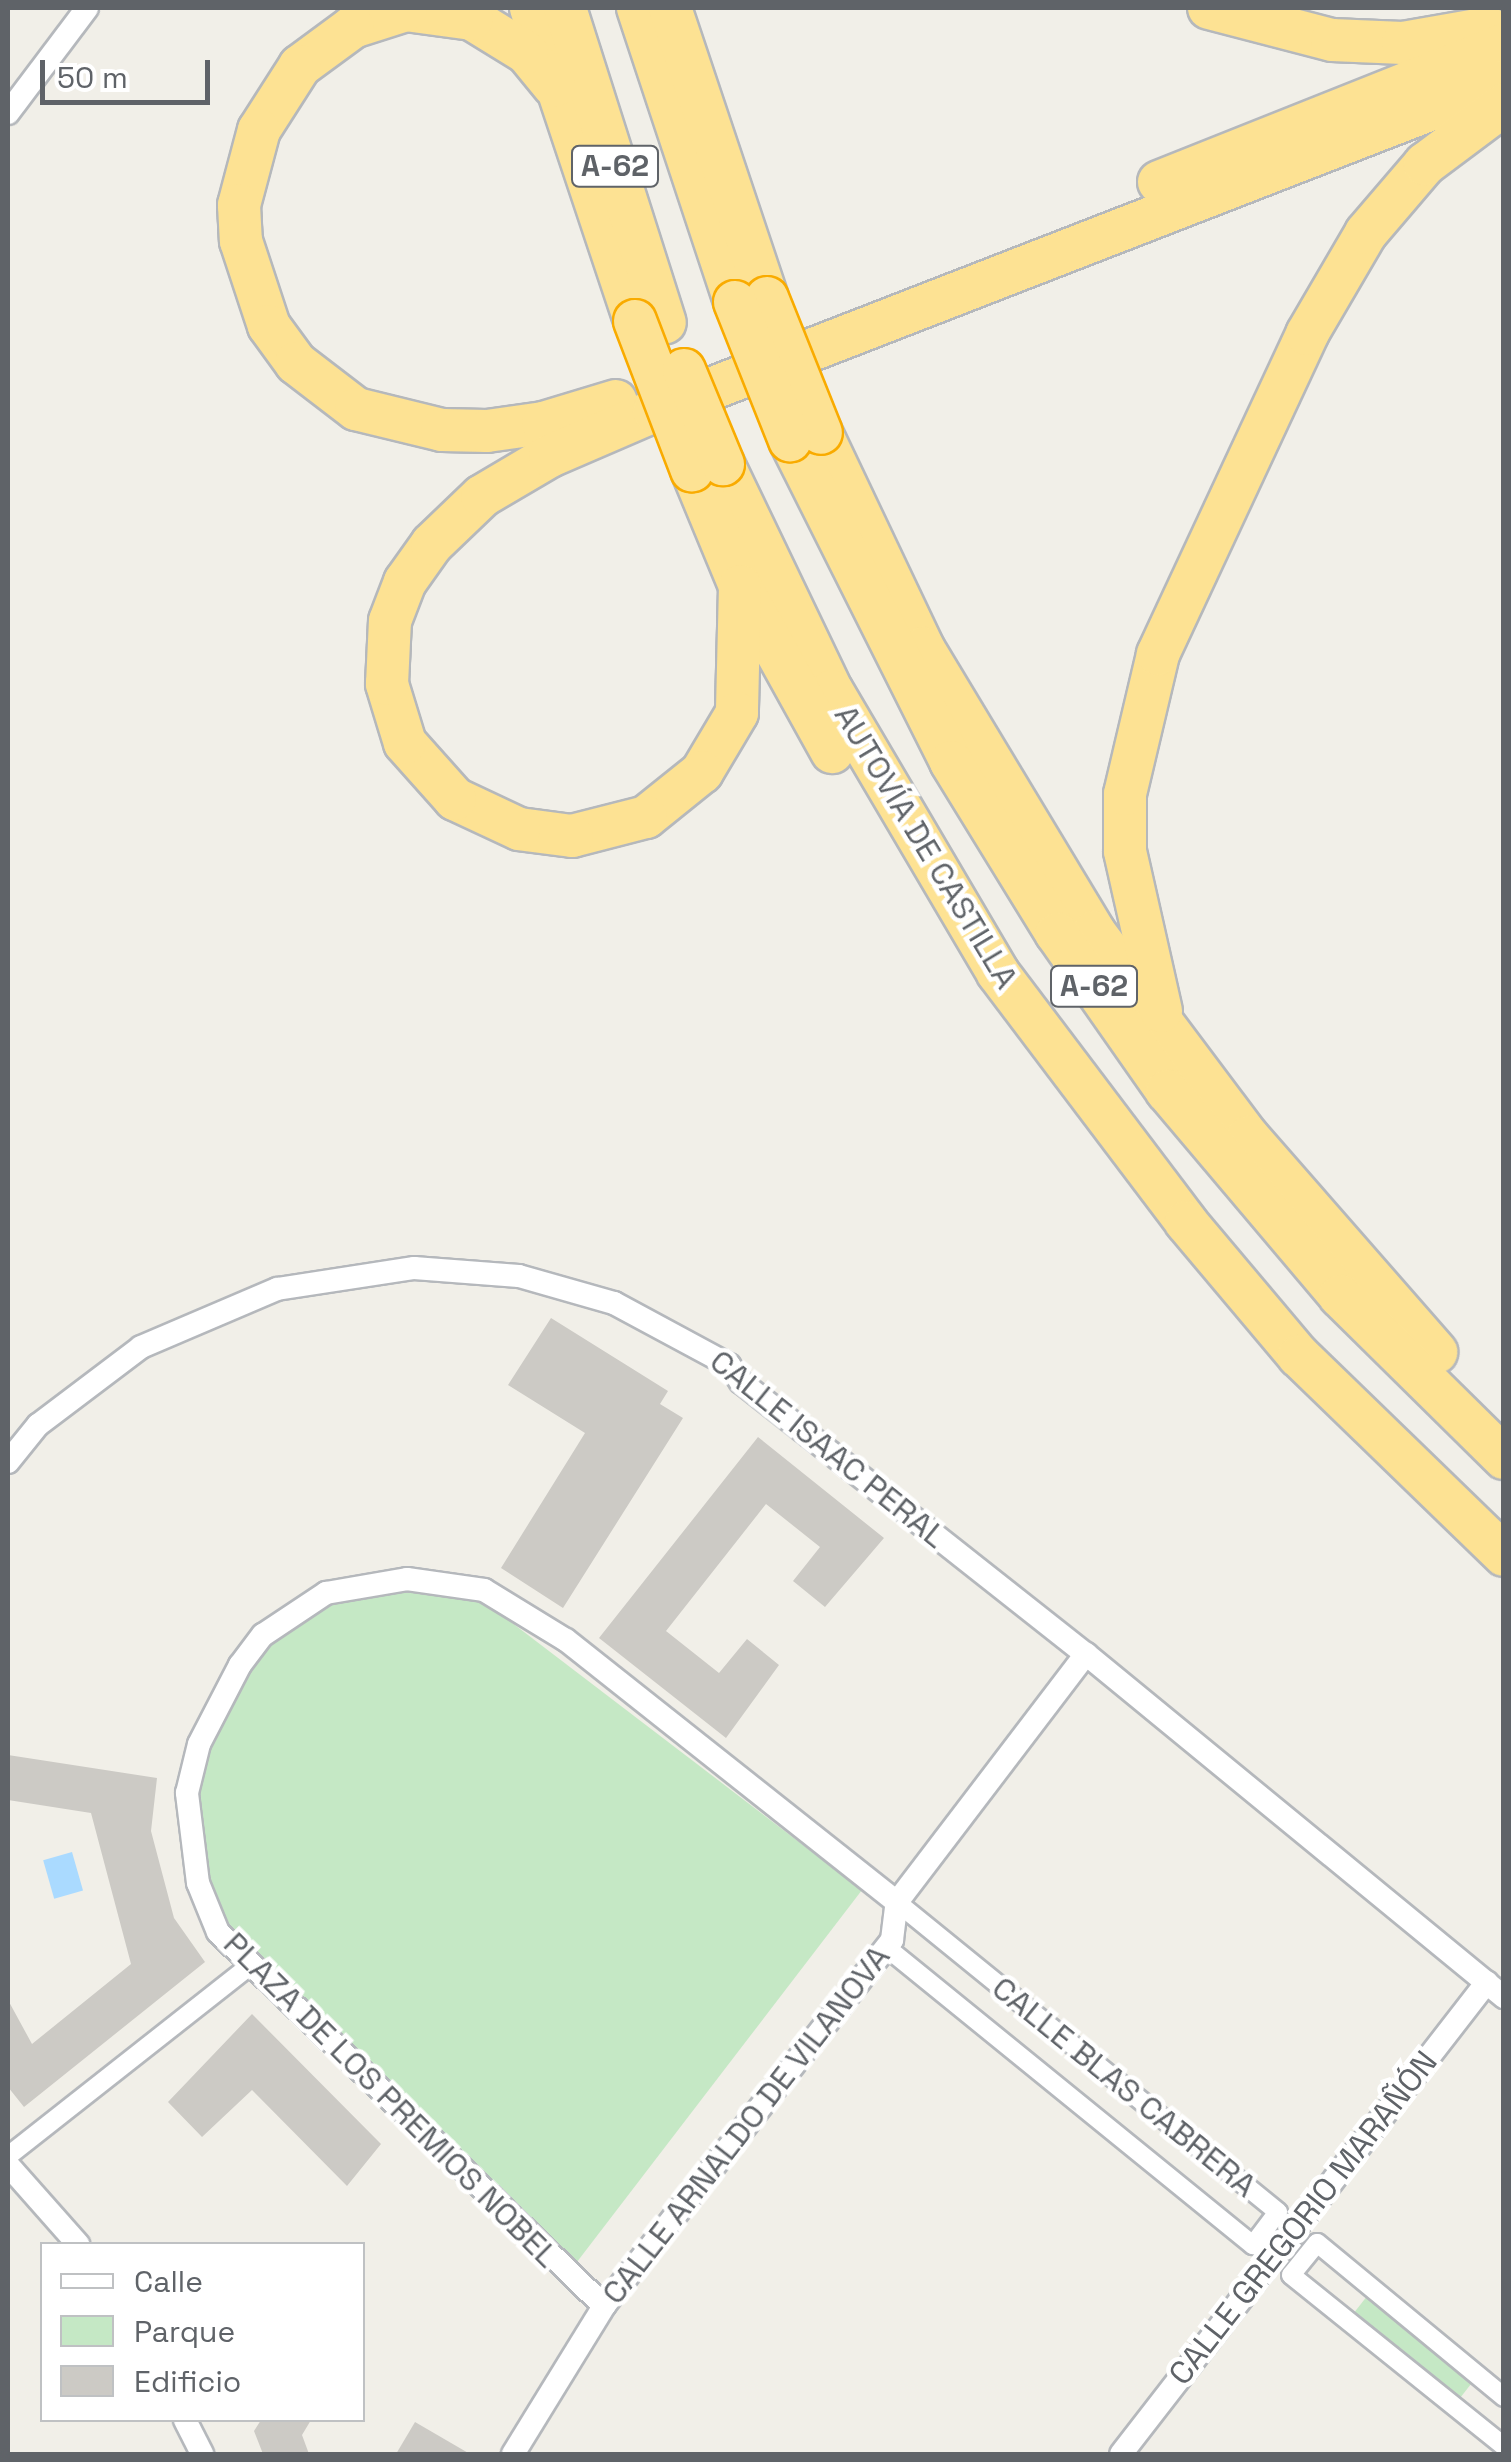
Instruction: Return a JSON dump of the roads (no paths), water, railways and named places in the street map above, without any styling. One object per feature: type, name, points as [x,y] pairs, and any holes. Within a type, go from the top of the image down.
[{"type":"highway","points":[[530,8],[554,86],[650,322]]},
{"type":"highway","name":"AUTOVÍA DE CASTILLA","points":[[565,8],[650,322],[707,467],[900,814],[998,973],[1186,1222],[1300,1356],[1504,1554]]},
{"type":"highway","name":"AUTOVÍA DE CASTILLA","points":[[638,8],[805,436],[951,762],[1057,934],[1167,1091],[1340,1296],[1504,1458]]},
{"type":"highway","points":[[670,8],[751,300]]},
{"type":"highway","points":[[1209,8],[1332,40],[1453,39],[1504,23]]},
{"type":"highway","points":[[554,86],[500,33],[433,9],[353,27],[300,66],[282,91],[246,165],[241,241],[269,326],[325,390],[391,422],[442,430],[487,431],[588,412],[1504,45]]},
{"type":"highway","points":[[740,586],[736,713],[702,772],[646,817],[572,836],[519,829],[455,799],[405,744],[387,684],[390,621],[432,544],[482,496],[550,456],[654,411],[1504,81]]},
{"type":"highway","points":[[1164,1021],[1124,851],[1125,794],[1158,654],[1307,334],[1366,233],[1424,164],[1504,105]]},
{"type":"highway","points":[[805,436],[1026,826],[1133,990],[1164,1021],[1338,1246],[1504,1420]]},
{"type":"highway","points":[[707,467],[740,586],[898,864],[1034,1060],[1186,1222]]},
{"type":"street","points":[[8,112],[88,8]]},
{"type":"street","name":"CALLE ISAAC PERAL","points":[[8,1462],[38,1425],[101,1374],[191,1320],[242,1299],[323,1278],[387,1270],[518,1276],[614,1303],[730,1365],[754,1392],[1086,1654],[1495,1990]]},
{"type":"street","name":"PLAZA DE LOS PREMIOS NOBEL","points":[[604,2306],[218,1932],[198,1883],[187,1793],[199,1744],[240,1665],[292,1612],[357,1584],[407,1579],[484,1590],[542,1623],[897,1902]]},
{"type":"street","name":"CALLE ARNALDO DE VILANOVA","points":[[512,2454],[604,2306],[886,1947],[897,1902],[1086,1654]]},
{"type":"street","name":"CALLE BLAS CABRERA","points":[[886,1947],[1253,2245],[1278,2212],[897,1902]]},
{"type":"street","points":[[8,2156],[251,1965]]},
{"type":"street","name":"CALLE GREGORIO MARAÑÓN","points":[[1120,2454],[1495,1990]]},
{"type":"street","points":[[8,2165],[76,2242]]},
{"type":"street","points":[[1504,2396],[1316,2244],[1291,2275],[1504,2446]]},
{"type":"street","points":[[186,2422],[202,2454]]},
{"type":"water","points":[[72,1852],[83,1890],[54,1899],[43,1860]]}]
